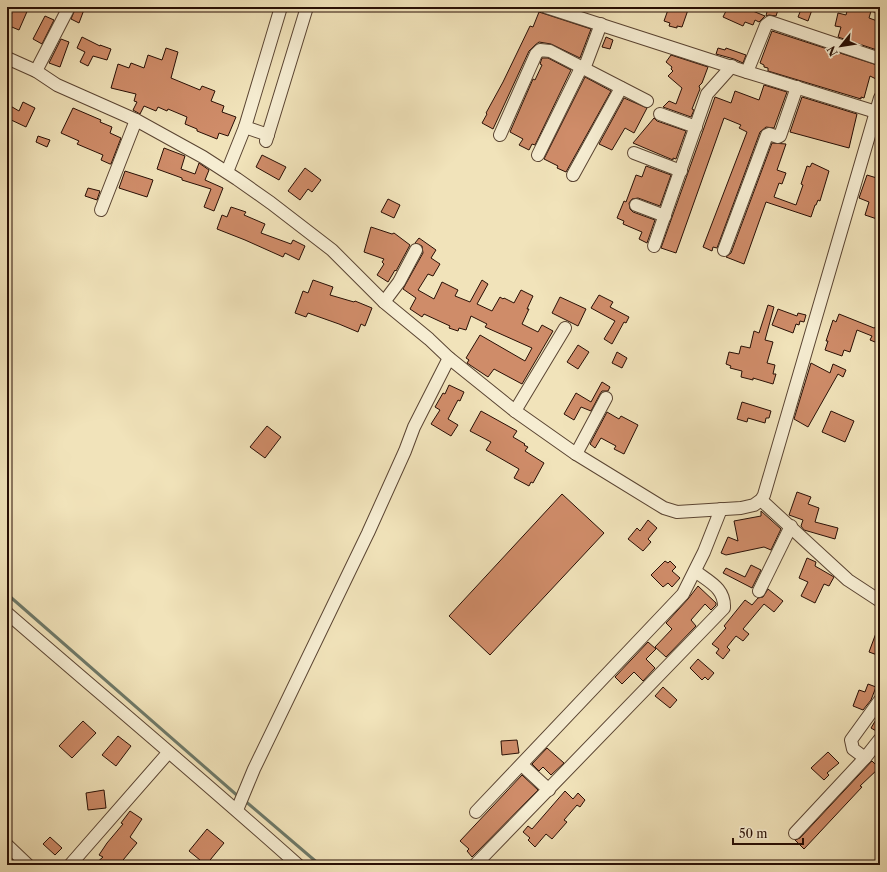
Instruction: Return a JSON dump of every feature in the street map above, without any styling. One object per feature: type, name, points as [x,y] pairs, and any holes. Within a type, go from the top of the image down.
[{"type":"street","points":[[36,71],[69,7]]},
{"type":"street","points":[[227,172],[245,128],[281,7]]},
{"type":"street","points":[[245,128],[267,138],[307,7]]},
{"type":"street","points":[[546,7],[876,112]]},
{"type":"street","points":[[747,72],[766,25],[770,22],[880,59]]},
{"type":"street","points":[[538,155],[582,68],[601,24]]},
{"type":"street","points":[[500,135],[536,54],[540,50],[550,51],[647,101]]},
{"type":"street","points":[[7,58],[36,71],[57,85],[136,120],[227,172],[271,203],[332,250],[384,302],[429,339],[449,358],[515,410],[576,454],[664,508],[676,512],[741,508],[754,505],[761,500],[766,488],[880,98]]},
{"type":"street","points":[[654,246],[707,94],[732,66]]},
{"type":"street","points":[[724,250],[767,135],[780,136],[797,87]]},
{"type":"street","points":[[573,175],[621,88]]},
{"type":"street","points":[[660,114],[696,128]]},
{"type":"street","points":[[101,210],[136,120]]},
{"type":"street","points":[[634,154],[681,171]]},
{"type":"street","points":[[636,205],[665,216]]},
{"type":"street","points":[[384,302],[399,282],[416,250]]},
{"type":"street","points":[[515,410],[565,328]]},
{"type":"street","points":[[239,804],[368,533],[414,427],[449,358]]},
{"type":"street","points":[[576,454],[606,398]]},
{"type":"street","points":[[761,500],[848,580],[879,599]]},
{"type":"street","points":[[476,812],[684,594],[704,552],[721,509]]},
{"type":"street","points":[[759,591],[791,526]]},
{"type":"street","points":[[475,865],[724,608],[724,599],[720,591],[695,572]]},
{"type":"street","points":[[7,613],[168,753],[239,804],[298,865]]},
{"type":"street","points":[[864,758],[853,749],[851,740],[880,700]]},
{"type":"street","points":[[795,833],[880,739]]},
{"type":"street","points":[[70,865],[168,753]]},
{"type":"street","points":[[522,764],[549,790]]},
{"type":"street","points":[[7,845],[28,865]]},
{"type":"building","points":[[7,7],[29,7],[19,30],[7,25],[12,13],[7,11]]},
{"type":"building","points":[[76,7],[85,7],[79,23],[71,19]]},
{"type":"building","points":[[669,7],[689,7],[682,27],[677,26],[677,28],[669,26],[670,23],[664,21]]},
{"type":"building","points":[[728,7],[743,7],[765,16],[759,22],[755,20],[753,25],[745,22],[743,26],[723,17]]},
{"type":"building","points":[[768,7],[779,7],[776,16],[766,16]]},
{"type":"building","points":[[802,7],[813,7],[808,21],[798,17]]},
{"type":"building","points":[[848,7],[871,7],[869,18],[880,22],[880,51],[838,37],[841,27],[835,26],[838,13],[846,15]]},
{"type":"building","points":[[539,12],[591,29],[580,58],[551,44],[539,42],[535,45],[529,51],[493,129],[482,123],[530,26],[533,27]]},
{"type":"building","points":[[45,16],[54,20],[42,44],[33,39]]},
{"type":"building","points":[[772,31],[880,66],[876,79],[870,76],[864,98],[861,97],[861,99],[768,71],[768,68],[764,67],[764,65],[760,63]]},
{"type":"building","points":[[82,37],[100,46],[111,49],[107,60],[93,56],[88,66],[80,62],[85,52],[77,48]]},
{"type":"building","points":[[606,37],[613,40],[610,49],[602,47]]},
{"type":"building","points":[[61,39],[69,42],[60,67],[49,63]]},
{"type":"building","points":[[166,48],[178,52],[171,78],[200,90],[202,86],[215,91],[211,101],[224,106],[222,112],[236,117],[228,136],[219,133],[217,139],[197,131],[197,129],[185,124],[187,117],[168,109],[167,111],[158,107],[156,111],[144,106],[140,114],[133,110],[137,102],[134,101],[136,94],[111,88],[118,64],[129,68],[131,63],[144,68],[148,55],[162,60]]},
{"type":"building","points":[[718,48],[725,50],[726,48],[746,55],[743,63],[716,54]]},
{"type":"building","points":[[671,55],[708,67],[702,83],[699,86],[700,89],[692,109],[694,110],[691,117],[663,107],[669,101],[676,104],[682,88],[668,76],[673,71],[671,69],[672,67],[666,62]]},
{"type":"building","points":[[542,58],[548,58],[571,70],[535,145],[532,144],[529,150],[519,145],[523,139],[510,132],[533,79],[535,80],[542,65],[540,64]]},
{"type":"building","points":[[585,77],[611,91],[566,172],[544,159]]},
{"type":"building","points":[[764,85],[787,92],[774,128],[766,127],[760,132],[717,248],[713,247],[712,251],[703,247],[747,132],[739,128],[741,125],[724,118],[676,253],[661,248],[715,97],[731,103],[735,91],[759,100]]},
{"type":"building","points":[[802,97],[857,114],[849,148],[790,132]]},
{"type":"building","points":[[624,98],[647,108],[634,133],[625,128],[612,150],[599,144]]},
{"type":"building","points":[[23,102],[35,108],[26,127],[7,118],[7,104],[19,111]]},
{"type":"building","points":[[73,108],[101,120],[100,122],[112,127],[110,133],[121,138],[111,164],[101,160],[103,155],[77,144],[79,141],[61,133]]},
{"type":"building","points":[[654,118],[657,121],[686,131],[676,159],[673,158],[673,160],[633,143]]},
{"type":"building","points":[[38,136],[50,140],[47,147],[36,142]]},
{"type":"building","points":[[772,143],[786,144],[777,170],[786,173],[782,184],[779,183],[774,197],[796,205],[803,185],[801,184],[807,166],[810,167],[812,163],[829,171],[820,201],[818,200],[815,205],[811,217],[766,202],[744,264],[726,257],[731,253]]},
{"type":"building","points":[[164,148],[185,156],[181,169],[195,174],[199,163],[209,170],[205,180],[223,188],[214,211],[204,207],[211,189],[182,180],[182,178],[157,169]]},
{"type":"building","points":[[262,155],[286,167],[279,180],[256,167]]},
{"type":"building","points":[[646,166],[671,175],[660,206],[638,198],[632,199],[629,203],[630,209],[633,212],[655,220],[647,243],[639,239],[642,232],[623,224],[624,221],[617,218],[624,201],[626,202],[636,175],[642,177]]},
{"type":"building","points":[[305,168],[321,180],[312,192],[308,189],[300,200],[288,191]]},
{"type":"building","points":[[125,171],[153,180],[147,197],[119,188]]},
{"type":"building","points":[[867,175],[880,179],[880,220],[865,215],[869,202],[859,198]]},
{"type":"building","points":[[88,188],[100,191],[97,200],[85,196]]},
{"type":"building","points":[[388,199],[400,205],[394,218],[381,212]]},
{"type":"building","points":[[231,207],[246,212],[244,215],[265,224],[261,233],[291,244],[293,240],[305,246],[299,260],[285,253],[283,257],[217,229],[222,215],[227,217]]},
{"type":"building","points":[[371,227],[392,234],[394,233],[410,245],[396,271],[395,270],[388,282],[377,275],[384,264],[382,262],[384,259],[364,252]]},
{"type":"building","points":[[419,238],[436,250],[431,258],[440,264],[433,276],[428,274],[418,290],[434,299],[442,282],[458,290],[455,296],[470,302],[482,280],[488,284],[477,304],[492,311],[500,297],[514,303],[521,290],[533,296],[522,324],[538,332],[542,325],[553,331],[522,384],[494,369],[488,377],[467,363],[469,360],[466,358],[480,335],[525,361],[532,348],[485,327],[487,324],[471,316],[466,330],[459,328],[458,331],[449,328],[450,326],[424,314],[422,317],[410,309],[416,298],[403,289],[423,253],[422,246],[415,243]]},
{"type":"building","points":[[313,280],[333,287],[330,295],[354,302],[355,301],[372,308],[365,326],[361,324],[358,332],[308,313],[306,317],[295,313],[303,291],[308,293]]},
{"type":"building","points":[[599,295],[613,302],[610,307],[629,317],[626,323],[624,322],[612,344],[604,339],[615,321],[591,308]]},
{"type":"building","points":[[560,297],[586,309],[578,326],[552,313]]},
{"type":"building","points":[[768,305],[774,307],[765,340],[773,342],[767,363],[775,365],[773,374],[776,374],[773,384],[753,378],[753,380],[741,377],[742,371],[730,368],[731,366],[726,364],[729,352],[739,354],[741,346],[750,348],[754,331],[759,333]]},
{"type":"building","points":[[778,309],[797,316],[798,313],[806,315],[804,322],[800,321],[799,325],[796,324],[793,333],[772,325]]},
{"type":"building","points":[[839,314],[874,328],[876,327],[880,317],[880,344],[870,340],[872,336],[857,330],[850,352],[844,350],[842,356],[825,350],[828,341],[826,341],[833,320],[836,322]]},
{"type":"building","points":[[578,345],[589,352],[578,369],[567,362]]},
{"type":"building","points":[[617,352],[627,358],[622,368],[612,363]]},
{"type":"building","points":[[811,363],[830,373],[833,364],[846,370],[843,377],[838,374],[808,427],[794,419]]},
{"type":"building","points":[[602,382],[610,387],[608,391],[602,391],[591,411],[581,407],[574,420],[564,414],[576,393],[591,402]]},
{"type":"building","points":[[449,385],[464,392],[448,419],[458,425],[451,436],[431,424],[440,410],[435,407],[443,393],[445,394]]},
{"type":"building","points":[[742,402],[771,411],[769,418],[766,418],[765,423],[748,418],[747,422],[737,419]]},
{"type":"building","points":[[481,411],[517,431],[513,437],[528,447],[525,451],[544,463],[533,483],[531,482],[529,486],[514,478],[519,469],[486,450],[491,442],[470,431]]},
{"type":"building","points":[[831,411],[854,421],[845,442],[822,432]]},
{"type":"building","points":[[607,412],[619,419],[621,416],[638,425],[624,454],[614,449],[616,446],[601,438],[595,448],[590,444]]},
{"type":"building","points":[[267,426],[281,437],[265,458],[250,447]]},
{"type":"building","points":[[797,492],[811,497],[808,504],[819,508],[815,522],[838,528],[835,539],[804,530],[801,526],[803,520],[789,515]]},
{"type":"building","points":[[562,494],[604,533],[490,655],[449,616]]},
{"type":"building","points":[[761,511],[781,529],[771,550],[764,547],[726,555],[721,553],[728,537],[738,541],[734,521],[761,516]]},
{"type":"building","points":[[648,520],[657,528],[648,539],[651,542],[643,551],[628,539],[637,528],[640,531]]},
{"type":"building","points":[[807,558],[816,562],[815,566],[834,577],[829,586],[824,584],[815,603],[801,596],[808,582],[799,578]]},
{"type":"building","points":[[665,561],[668,563],[670,561],[676,567],[672,571],[680,578],[672,587],[668,583],[663,587],[651,575]]},
{"type":"building","points":[[751,565],[761,570],[752,588],[723,573],[726,568],[745,577]]},
{"type":"building","points":[[698,586],[716,603],[716,605],[711,610],[705,604],[691,620],[696,626],[666,657],[655,647],[672,629],[666,623]]},
{"type":"building","points":[[768,589],[783,601],[774,612],[764,604],[743,629],[749,634],[743,641],[736,636],[727,647],[730,650],[723,659],[716,653],[719,649],[712,644],[726,628],[724,626],[745,600],[752,605],[758,598],[763,597]]},
{"type":"building","points":[[880,625],[880,656],[869,652]]},
{"type":"building","points":[[648,642],[656,649],[646,659],[655,668],[643,681],[634,672],[622,684],[615,677]]},
{"type":"building","points":[[698,659],[714,673],[708,680],[705,677],[702,680],[690,668]]},
{"type":"building","points":[[868,684],[876,687],[871,700],[863,710],[853,706],[859,690],[865,692]]},
{"type":"building","points":[[663,687],[677,700],[670,708],[655,696]]},
{"type":"building","points":[[880,713],[880,732],[878,732],[871,728]]},
{"type":"building","points":[[83,721],[96,733],[72,758],[59,746]]},
{"type":"building","points":[[118,736],[131,746],[116,766],[102,755]]},
{"type":"building","points":[[517,740],[519,753],[502,755],[501,741]]},
{"type":"building","points":[[547,748],[564,763],[551,775],[543,767],[539,771],[532,764]]},
{"type":"building","points":[[828,752],[839,763],[827,773],[829,775],[824,780],[811,768]]},
{"type":"building","points":[[872,761],[879,768],[860,786],[862,787],[804,849],[795,840],[800,838]]},
{"type":"building","points":[[522,775],[538,790],[472,857],[467,851],[469,849],[460,841]]},
{"type":"building","points":[[104,790],[106,808],[88,810],[86,793]]},
{"type":"building","points":[[565,791],[573,799],[578,793],[585,800],[580,807],[577,805],[564,820],[567,822],[552,839],[546,834],[535,847],[528,840],[530,838],[523,832],[528,826],[532,829]]},
{"type":"building","points":[[130,811],[142,819],[130,837],[137,843],[119,865],[94,865],[103,857],[99,855],[123,824],[121,823]]},
{"type":"building","points":[[207,829],[224,843],[206,865],[189,851]]},
{"type":"building","points":[[50,837],[62,848],[55,855],[43,844]]},
{"type":"waterway","points":[[7,594],[239,797]]},
{"type":"waterway","points":[[244,800],[320,865]]}]
